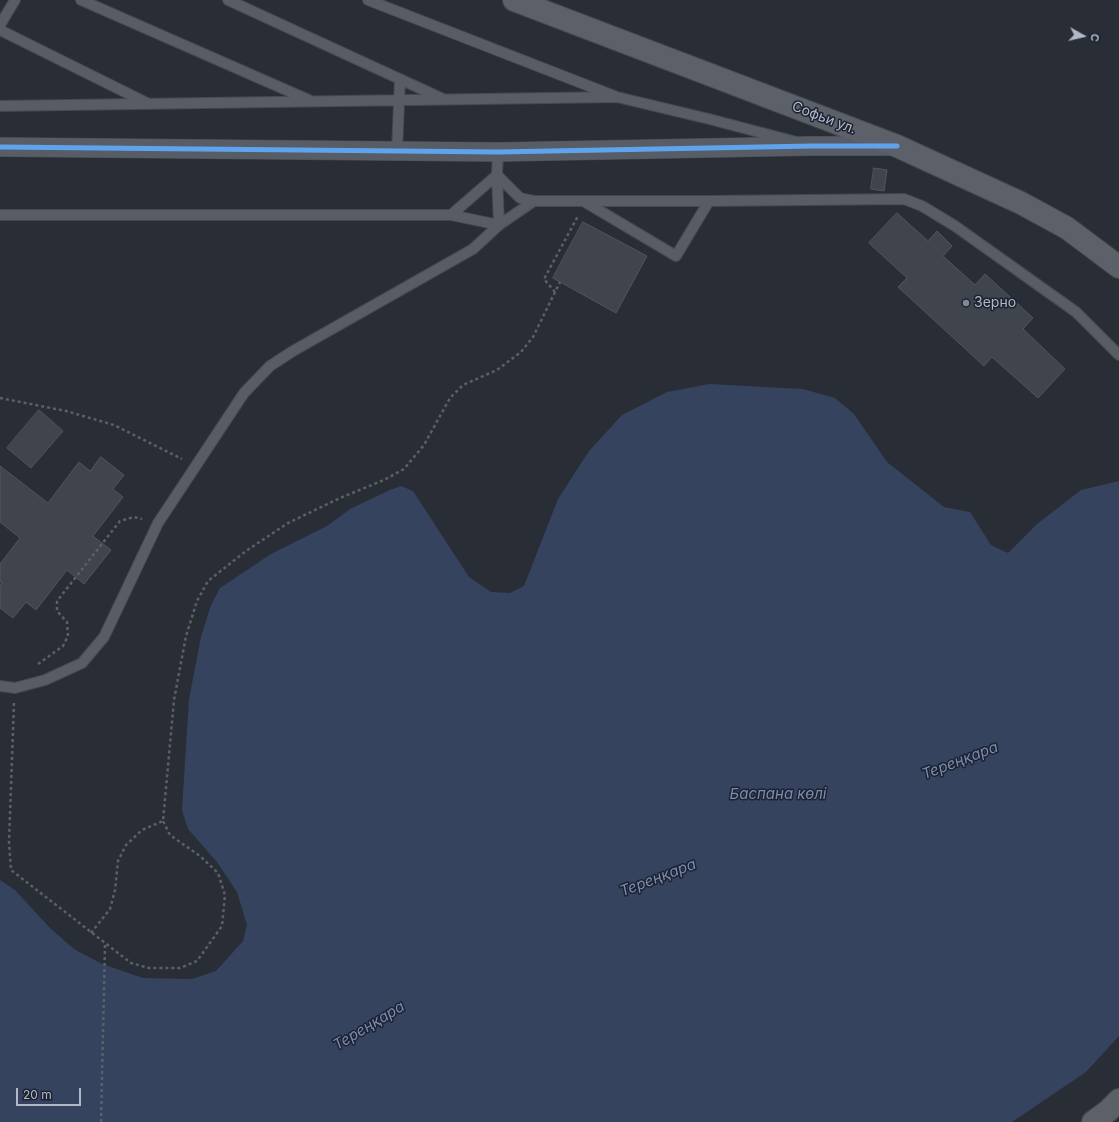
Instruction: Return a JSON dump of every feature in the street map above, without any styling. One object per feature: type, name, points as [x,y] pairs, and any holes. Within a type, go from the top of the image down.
[{"type":"street","name":"Софьи ул.","points":[[514,0],[897,146],[1021,203],[1067,228],[1119,267]]},
{"type":"street","points":[[0,147],[498,152],[812,146],[897,146]]},
{"type":"street","points":[[1092,1122],[1108,1111],[1119,1100]]},
{"type":"lane","points":[[0,25],[15,0]]},
{"type":"lane","points":[[81,0],[312,101]]},
{"type":"lane","points":[[228,0],[444,99]]},
{"type":"lane","points":[[368,0],[617,97],[812,146]]},
{"type":"lane","points":[[0,30],[150,104]]},
{"type":"lane","points":[[397,151],[400,79]]},
{"type":"lane","points":[[0,106],[617,97]]},
{"type":"lane","points":[[498,152],[497,175],[499,225]]},
{"type":"lane","points":[[497,175],[520,198],[534,201],[585,202],[904,199],[922,206],[955,226],[1076,312],[1119,355]]},
{"type":"lane","points":[[451,215],[497,175]]},
{"type":"lane","points":[[0,686],[15,688],[45,680],[82,663],[104,637],[158,523],[244,393],[270,366],[293,351],[474,249],[499,225],[534,201]]},
{"type":"lane","points":[[585,202],[676,256],[709,201]]},
{"type":"lane","points":[[0,215],[451,215],[499,225]]},
{"type":"path","points":[[555,292],[544,279],[585,202]]},
{"type":"path","points":[[158,523],[134,517],[120,521],[57,601],[57,611],[67,622],[68,636],[63,646],[26,673],[15,688],[9,842],[11,870],[105,944],[131,963],[149,968],[180,968],[197,961],[222,926],[225,895],[218,873],[200,856],[170,835],[163,821],[174,700],[186,636],[197,601],[208,581],[246,551],[288,523],[340,498],[384,480],[404,469],[424,444],[450,398],[463,385],[498,370],[521,352],[533,337],[560,282]]},
{"type":"path","points":[[0,398],[66,411],[114,425],[195,466]]},
{"type":"path","points":[[91,933],[110,909],[118,861],[126,845],[142,830],[163,821]]},
{"type":"path","points":[[101,1122],[105,944]]},
{"type":"water","name":"Баспана көлі","points":[[709,384],[803,389],[835,398],[854,414],[887,462],[944,507],[970,512],[991,545],[1008,553],[1037,524],[1081,490],[1119,481],[1119,1036],[1086,1072],[1012,1122],[0,1122],[0,880],[15,890],[50,928],[74,949],[102,964],[143,978],[192,979],[216,971],[243,941],[247,925],[237,892],[217,862],[188,829],[182,810],[189,699],[201,637],[211,605],[220,588],[271,554],[327,526],[350,509],[401,486],[413,491],[469,577],[491,592],[510,593],[524,586],[558,499],[589,451],[622,415],[667,392]]},
{"type":"building","points":[[874,168],[887,170],[884,191],[871,189]]},
{"type":"building","name":"Зерно","points":[[897,213],[928,241],[937,231],[952,246],[943,256],[975,285],[985,274],[1033,318],[1023,329],[1065,369],[1038,398],[992,357],[984,366],[898,287],[907,278],[869,243]]},
{"type":"building","points":[[583,222],[647,256],[616,313],[553,278]]},
{"type":"building","points":[[39,410],[63,431],[31,468],[7,448]]},
{"type":"building","points":[[101,457],[124,475],[113,489],[123,497],[93,536],[111,550],[84,584],[67,570],[36,610],[26,602],[13,618],[0,608],[0,586],[2,583],[0,582],[0,564],[20,538],[0,522],[0,466],[48,503],[79,462],[90,471]]},
{"type":"cycle path","points":[[0,147],[498,152],[812,146],[897,146]]},
{"type":"place","name":"Зерно","points":[[966,303]]},
{"type":"water label","name":"Тереңқара","points":[[960,761]]},
{"type":"water label","name":"Тереңқара","points":[[658,878]]},
{"type":"water label","name":"Тереңқара","points":[[369,1026]]}]
